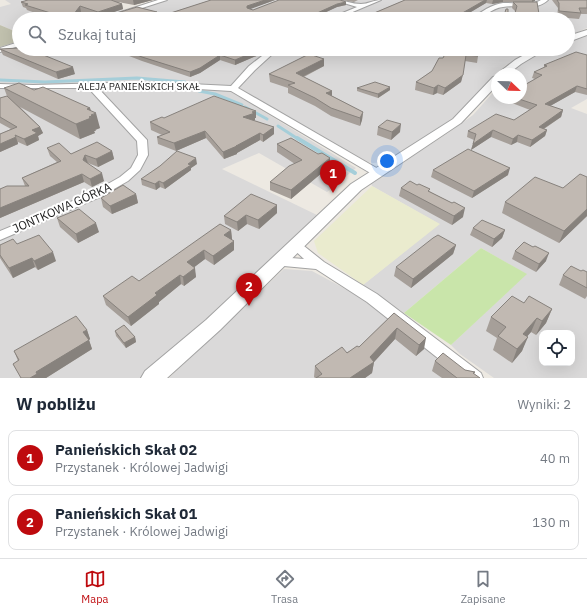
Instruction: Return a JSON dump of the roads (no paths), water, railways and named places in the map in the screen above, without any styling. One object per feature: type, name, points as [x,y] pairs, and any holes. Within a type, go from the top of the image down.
[{"type":"street","points":[[124,12],[164,0]]},
{"type":"street","points":[[337,0],[361,6]]},
{"type":"street","points":[[347,12],[378,0]]},
{"type":"street","points":[[487,12],[498,6],[525,6],[538,4],[545,0]]},
{"type":"street","points":[[119,5],[134,9]]},
{"type":"street","points":[[575,36],[587,32]]},
{"type":"street","points":[[0,50],[12,46]]},
{"type":"street","points":[[233,89],[252,68],[267,56]]},
{"type":"street","points":[[510,68],[529,56]]},
{"type":"street","name":"ALEJA PANIEŃSKICH SKAŁ","points":[[0,86],[33,87],[163,84],[233,89],[376,172]]},
{"type":"street","name":"JONTKOWA GÓRKA","points":[[0,236],[96,195],[124,179],[135,170],[143,155],[142,140],[95,90],[94,86]]},
{"type":"street","points":[[152,378],[194,342],[338,203],[376,172],[435,137],[458,120],[491,86]]},
{"type":"street","points":[[295,245],[319,265],[372,298],[475,378]]},
{"type":"street","points":[[278,262],[319,265]]},
{"type":"waterway","points":[[0,80],[45,82],[137,78],[185,82]]},
{"type":"waterway","points":[[199,91],[215,94],[242,105]]},
{"type":"waterway","points":[[245,107],[267,119]]},
{"type":"waterway","points":[[278,126],[298,139]]},
{"type":"waterway","points":[[297,138],[355,173]]},
{"type":"place","name":"Panieńskich Skał 02","points":[[333,193]]},
{"type":"place","name":"Panieńskich Skał 01","points":[[249,306]]}]
